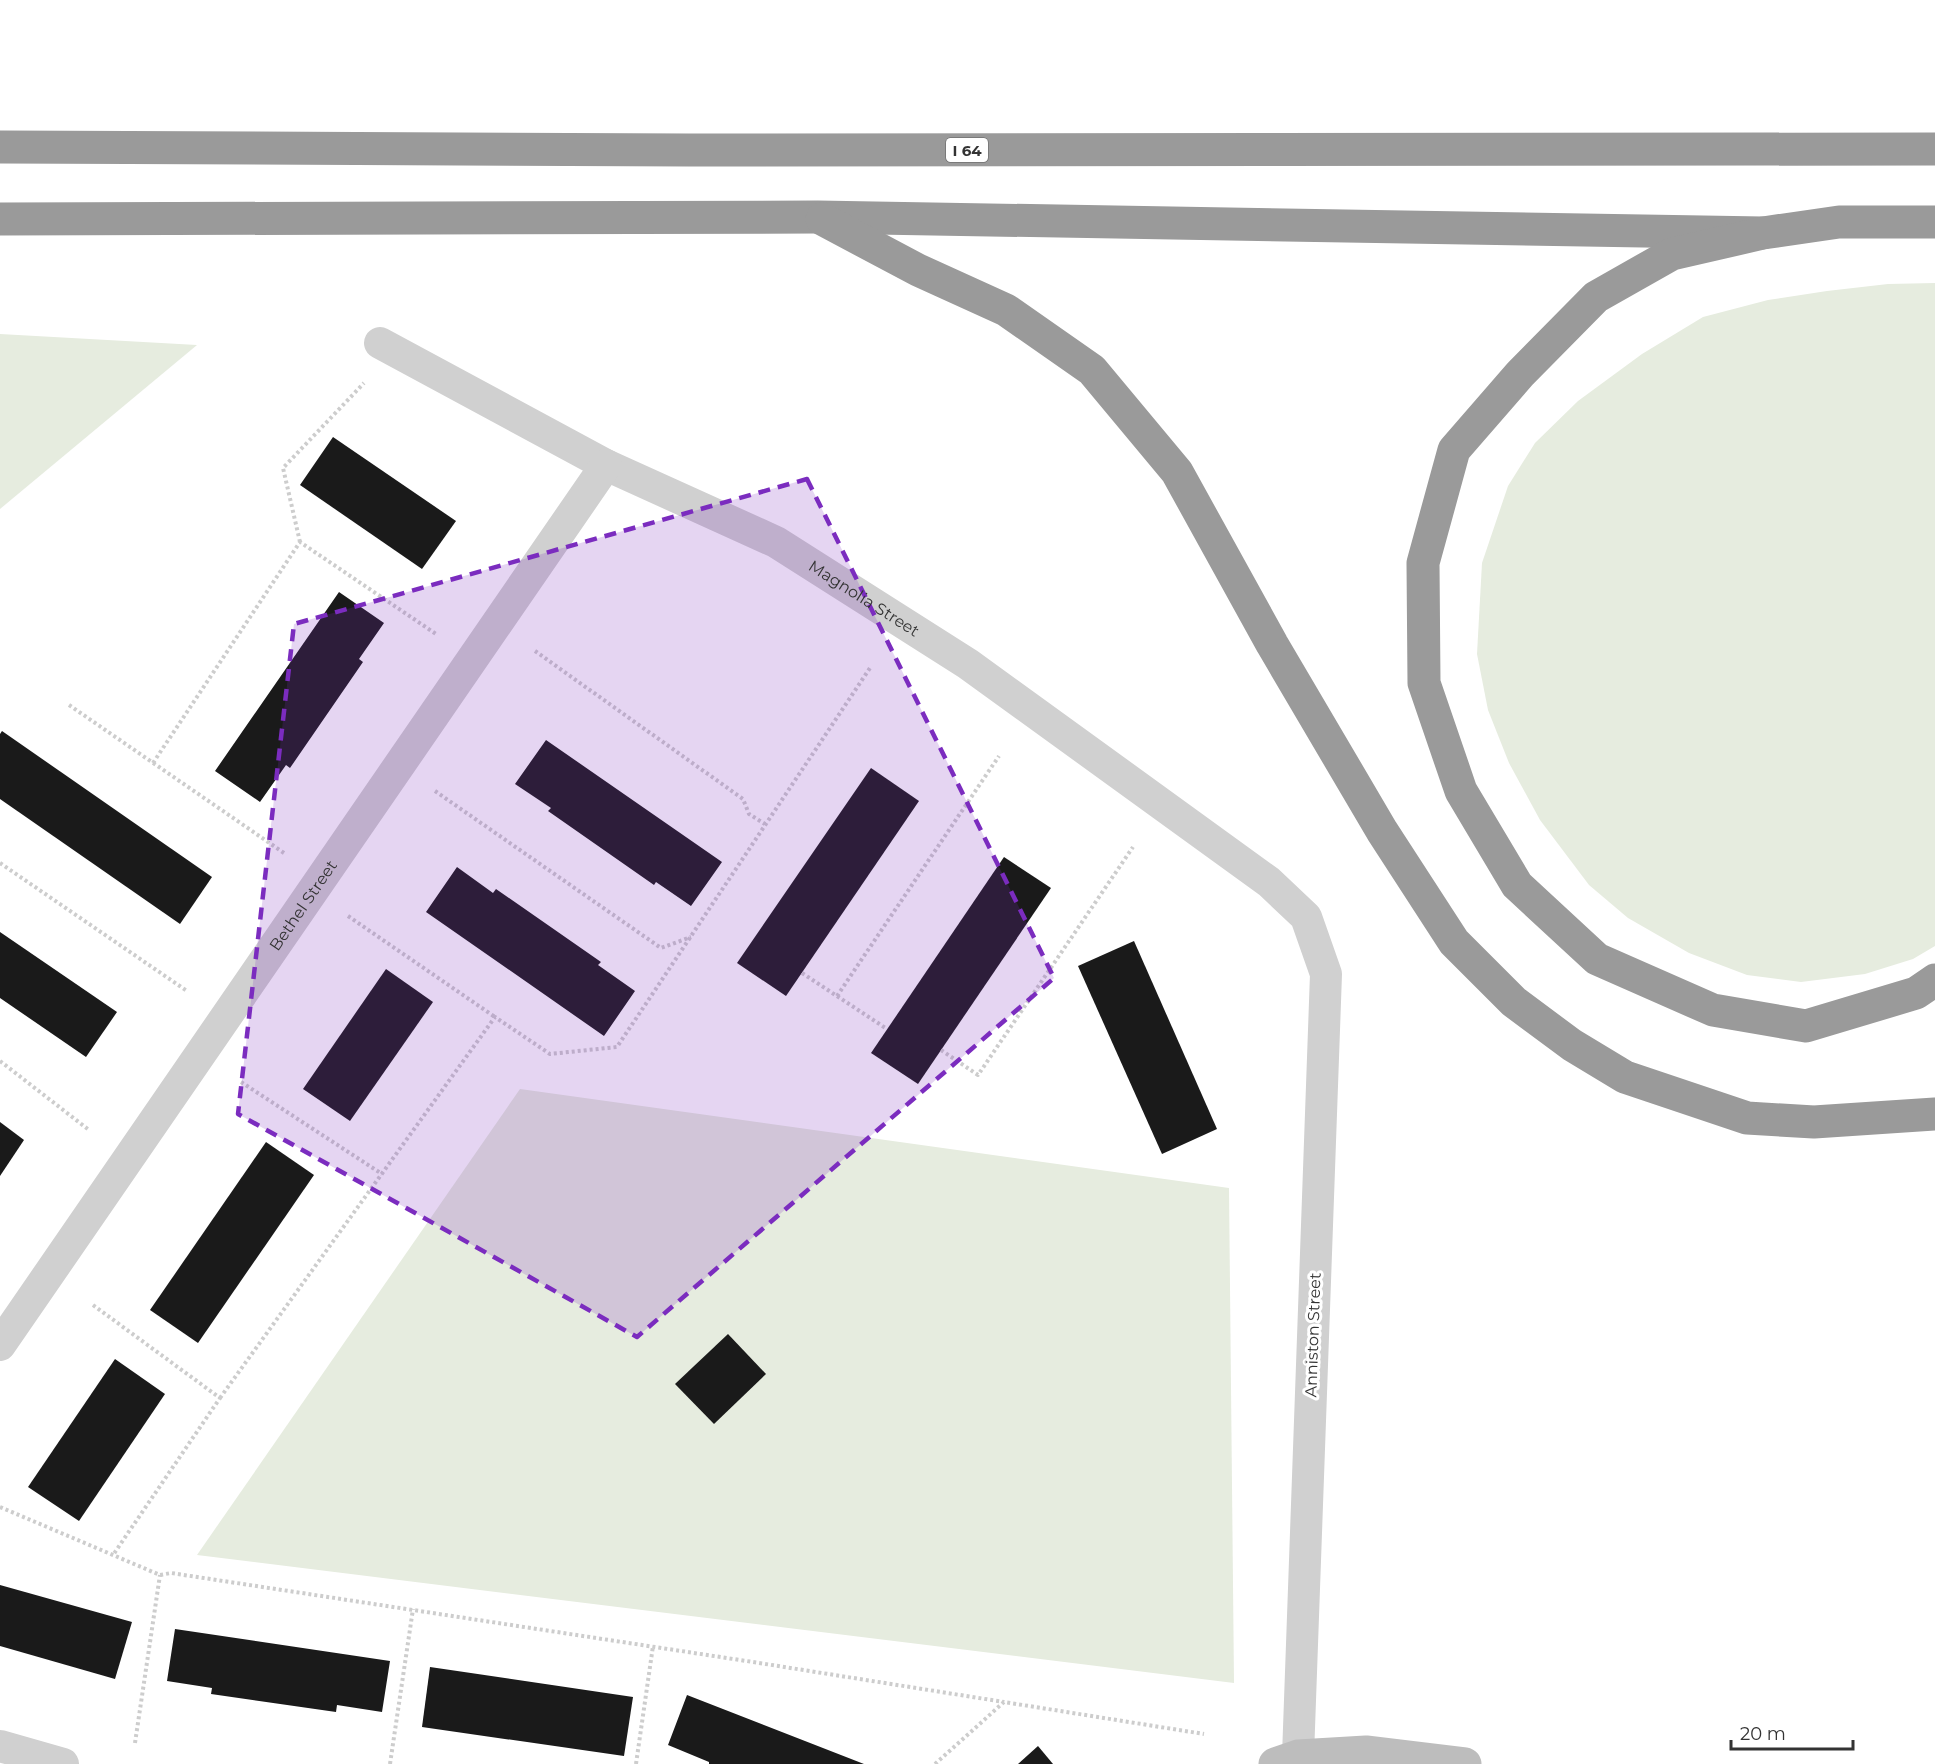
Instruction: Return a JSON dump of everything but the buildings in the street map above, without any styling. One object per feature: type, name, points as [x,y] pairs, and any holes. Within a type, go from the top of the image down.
[{"type":"highway","name":"I 64","points":[[0,147],[678,150],[1935,150]]},
{"type":"highway","points":[[0,219],[818,217],[1763,233]]},
{"type":"highway","points":[[818,217],[918,270],[1006,310],[1092,370],[1177,472],[1272,644],[1382,831],[1454,942],[1514,1002],[1572,1045],[1625,1077],[1747,1118],[1814,1122],[1935,1114]]},
{"type":"highway","points":[[1935,222],[1839,222],[1763,233],[1672,254],[1596,297],[1520,374],[1454,450],[1423,564],[1424,683],[1461,790],[1517,885],[1597,959],[1713,1010],[1806,1026],[1916,993],[1935,980]]},
{"type":"street","name":"Magnolia Street","points":[[380,343],[606,465],[776,542],[968,664],[1269,882],[1306,917]]},
{"type":"street","name":"Bethel Street","points":[[0,1345],[8,1313],[606,465]]},
{"type":"street","name":"Anniston Street","points":[[1287,1760],[1326,974],[1306,917]]},
{"type":"street","points":[[0,1746],[63,1764]]},
{"type":"street","points":[[1287,1760],[1366,1752],[1465,1764]]},
{"type":"path","points":[[364,383],[283,468],[300,542],[436,634]]},
{"type":"path","points":[[153,763],[300,542]]},
{"type":"path","points":[[535,651],[743,799],[749,814],[765,825]]},
{"type":"path","points":[[348,916],[550,1054],[617,1047],[870,668]]},
{"type":"path","points":[[69,705],[284,853]]},
{"type":"path","points":[[837,996],[999,756]]},
{"type":"path","points":[[435,791],[661,948],[691,937]]},
{"type":"path","points":[[941,1050],[978,1075],[1133,847]]},
{"type":"path","points":[[0,863],[186,991]]},
{"type":"path","points":[[802,973],[887,1029]]},
{"type":"path","points":[[112,1555],[220,1398],[495,1017]]},
{"type":"path","points":[[0,1061],[89,1130]]},
{"type":"path","points":[[241,1082],[382,1174]]},
{"type":"path","points":[[93,1305],[220,1398]]},
{"type":"path","points":[[0,1507],[160,1575],[171,1572],[1204,1734]]},
{"type":"path","points":[[135,1743],[160,1575]]},
{"type":"path","points":[[390,1764],[413,1609]]},
{"type":"path","points":[[636,1764],[653,1646]]},
{"type":"path","points":[[935,1764],[1004,1702]]},
{"type":"highlighted area","points":[[807,479],[1054,978],[637,1337],[238,1114],[294,624]]},
{"type":"shaded area","points":[[1935,283],[1935,946],[1913,959],[1865,974],[1801,982],[1747,975],[1689,953],[1628,918],[1589,885],[1540,820],[1509,763],[1488,710],[1477,654],[1482,563],[1508,486],[1535,443],[1578,401],[1642,354],[1703,317],[1768,300],[1888,284]]},
{"type":"shaded area","points":[[0,334],[197,345],[0,509]]},
{"type":"shaded area","points":[[520,1089],[1229,1188],[1234,1683],[197,1555]]}]
